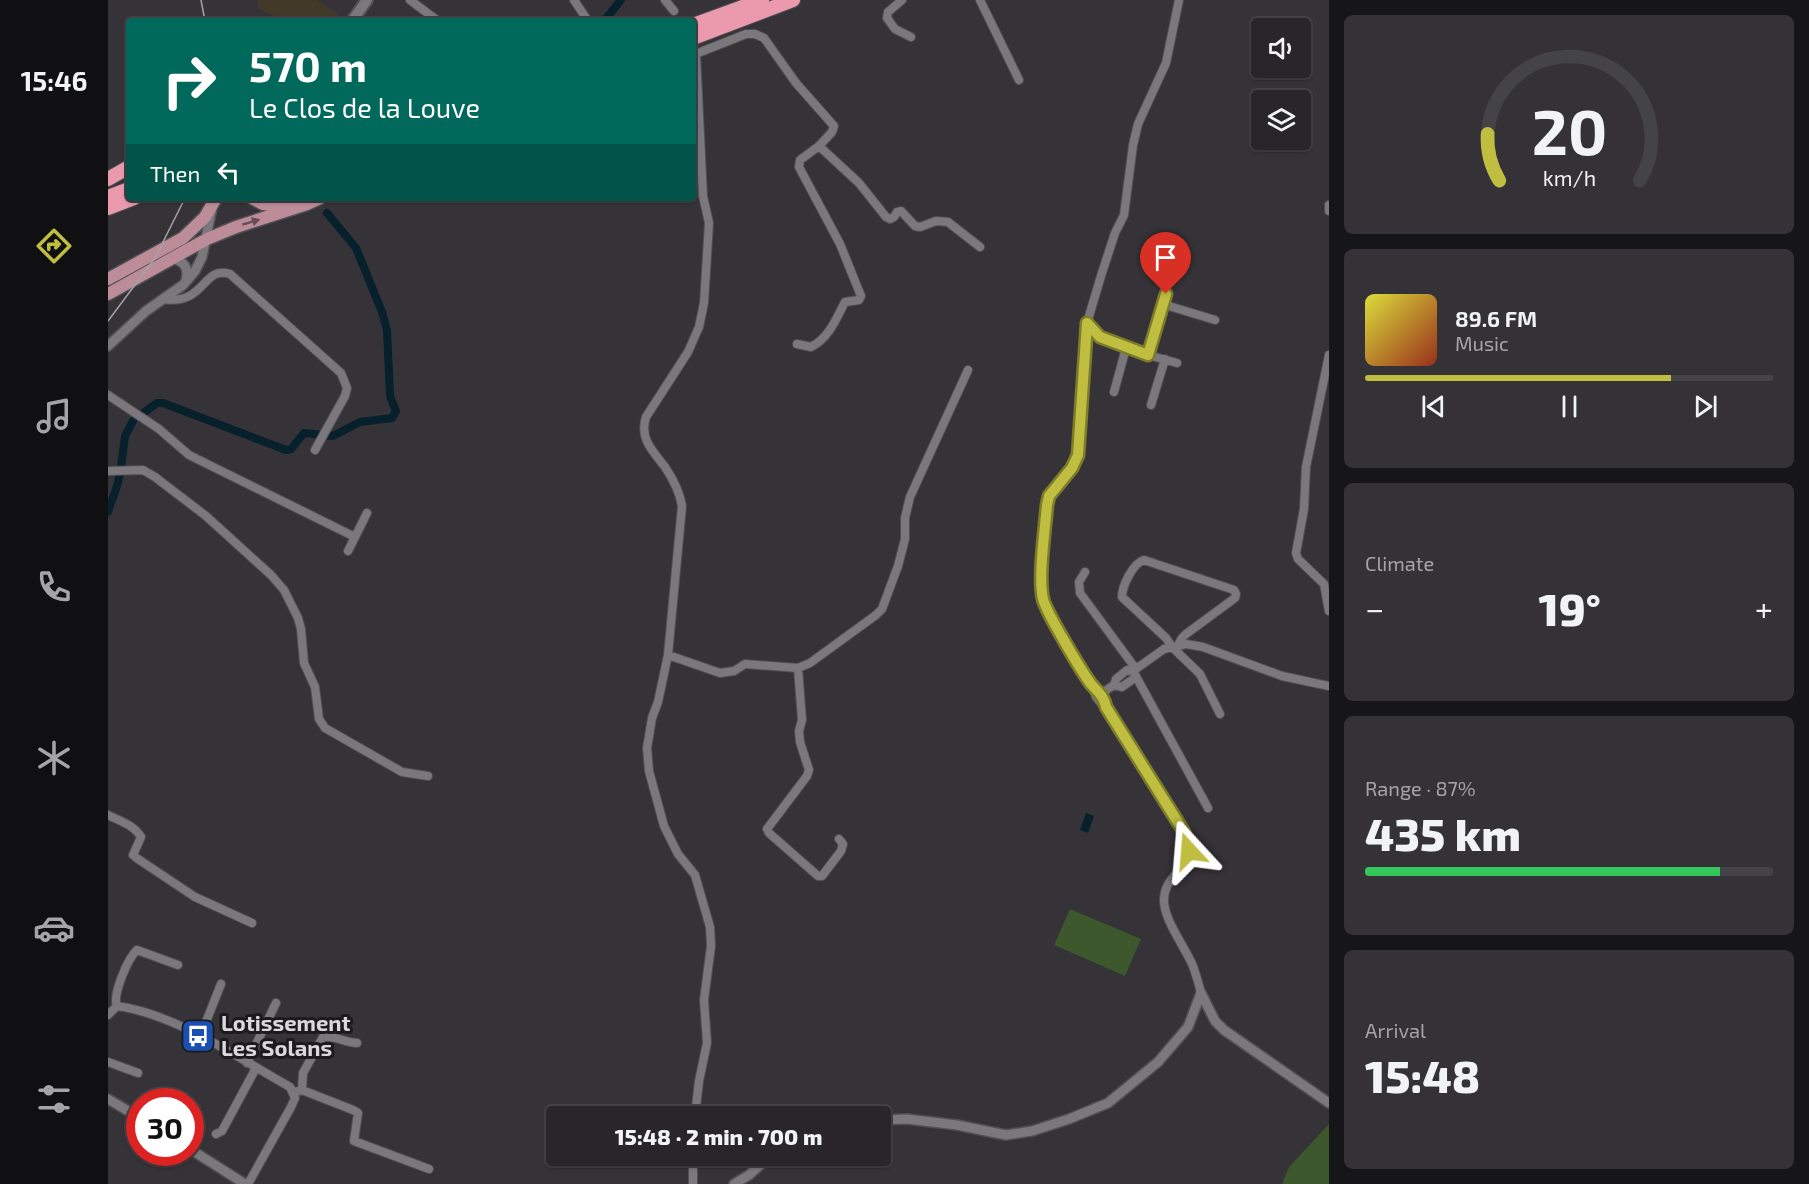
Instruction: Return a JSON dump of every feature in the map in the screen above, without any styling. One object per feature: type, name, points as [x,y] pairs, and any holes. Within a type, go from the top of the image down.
[{"type":"highway","points":[[696,24],[762,0]]},
{"type":"highway","points":[[696,37],[793,0]]},
{"type":"highway","points":[[108,179],[126,170]]},
{"type":"highway","points":[[108,197],[126,190]]},
{"type":"highway","points":[[108,208],[126,201]]},
{"type":"main road","points":[[354,18],[367,0]]},
{"type":"main road","points":[[258,201],[280,208],[296,207]]},
{"type":"main road","points":[[108,294],[207,239],[312,201]]},
{"type":"main road","points":[[108,279],[183,238],[196,227],[214,202]]},
{"type":"main road","points":[[108,289],[128,281]]},
{"type":"street","points":[[410,0],[434,18]]},
{"type":"street","points":[[574,0],[586,18]]},
{"type":"street","points":[[665,0],[674,11]]},
{"type":"street","points":[[902,0],[888,12],[887,18],[895,29],[911,37]]},
{"type":"street","points":[[980,0],[1019,80]]},
{"type":"street","points":[[1179,0],[1166,63],[1138,124],[1124,215],[1101,276],[1087,323],[1080,399],[1079,448],[1072,468],[1049,496],[1042,585],[1043,600],[1098,696],[1184,832],[1189,851],[1185,862],[1164,894],[1164,902],[1168,917],[1193,967],[1201,993],[1215,1021],[1224,1030],[1329,1103]]},
{"type":"street","points":[[696,55],[746,34],[755,34],[764,38],[796,83],[834,126],[832,132],[819,146],[800,160],[798,167],[840,244],[861,296],[859,300],[845,302],[831,328],[819,343],[811,348],[797,344]]},
{"type":"street","points":[[696,73],[703,196],[709,223],[704,303],[699,327],[688,352],[646,417],[643,427],[646,442],[667,470],[680,496],[682,506],[668,655],[647,748],[649,771],[664,826],[678,854],[694,875],[710,927],[711,946],[704,1000],[707,1043],[696,1106]]},
{"type":"street","points":[[819,146],[859,183],[886,217],[890,219],[901,211],[915,226],[920,227],[936,221],[948,222],[980,247]]},
{"type":"street","points":[[108,346],[195,271],[207,239],[214,202]]},
{"type":"street","points":[[1329,205],[1329,211]]},
{"type":"street","points":[[166,260],[177,259],[186,265],[188,272],[186,281]]},
{"type":"street","points":[[164,299],[177,301],[190,297],[214,274],[220,272],[230,274],[341,373],[346,388],[345,396],[315,450]]},
{"type":"street","points":[[1148,355],[1166,294]]},
{"type":"street","points":[[1163,308],[1169,306],[1215,320]]},
{"type":"street","points":[[1087,323],[1100,337],[1126,348],[1177,363]]},
{"type":"street","points":[[1113,392],[1126,348]]},
{"type":"street","points":[[1329,355],[1306,467],[1304,509],[1296,553],[1298,559],[1324,584],[1329,610]]},
{"type":"street","points":[[1151,405],[1164,359]]},
{"type":"street","points":[[668,655],[720,673],[734,671],[746,664],[798,668],[810,663],[876,615],[882,609],[900,557],[905,539],[905,518],[910,497],[968,370]]},
{"type":"street","points":[[108,395],[159,429],[189,455],[355,537]]},
{"type":"street","points":[[108,471],[143,470],[155,477],[206,516],[271,574],[284,590],[298,618],[304,663],[315,687],[319,719],[325,728],[402,772],[428,776]]},
{"type":"street","points":[[348,551],[367,513]]},
{"type":"street","points":[[1175,646],[1186,634],[1235,598],[1236,594],[1234,590],[1144,560],[1140,561],[1133,570],[1122,597],[1175,646],[1200,674],[1220,714]]},
{"type":"street","points":[[1085,572],[1079,582],[1080,593],[1097,614],[1133,672],[1208,808]]},
{"type":"street","points":[[1098,696],[1114,686],[1122,687],[1133,672],[1164,649],[1186,644],[1203,647],[1282,676],[1329,686]]},
{"type":"street","points":[[798,668],[802,720],[799,731],[809,770],[807,776],[767,829],[818,876],[822,876],[842,850],[843,844],[839,839]]},
{"type":"street","points":[[108,815],[126,823],[138,832],[141,837],[133,855],[138,859],[195,897],[252,923]]},
{"type":"street","points":[[117,1006],[115,998],[130,957],[137,950],[178,965]]},
{"type":"street","points":[[200,1036],[221,984]]},
{"type":"street","points":[[891,1120],[907,1119],[957,1125],[1006,1135],[1032,1131],[1069,1119],[1108,1103],[1158,1062],[1188,1028],[1201,993]]},
{"type":"street","points":[[247,1063],[276,1003]]},
{"type":"street","points":[[108,1015],[117,1006]]},
{"type":"street","points":[[117,1006],[138,1010],[172,1022],[298,1091],[358,1113],[354,1141],[429,1169]]},
{"type":"street","points":[[204,1158],[246,1184],[291,1107],[303,1073],[323,1037],[328,1036],[347,1043],[357,1043]]},
{"type":"street","points":[[108,1062],[138,1073]]},
{"type":"street","points":[[216,1134],[222,1131],[256,1068]]},
{"type":"street","points":[[108,1099],[126,1110]]},
{"type":"street","points":[[693,1166],[693,1184]]},
{"type":"street","points":[[734,1184],[759,1166]]},
{"type":"shaded area","points":[[258,0],[317,0],[340,18],[277,18],[258,8]]},
{"type":"green space","points":[[1070,909],[1141,939],[1125,976],[1054,945]]},
{"type":"green space","points":[[1329,1124],[1329,1184],[1282,1184],[1289,1167]]},
{"type":"water","points":[[1086,813],[1094,816],[1088,833],[1080,830]]},
{"type":"waterway","points":[[606,18],[621,0]]},
{"type":"waterway","points":[[142,414],[157,403],[163,403],[286,450],[291,449],[304,433],[333,436],[360,422],[392,418],[396,411],[390,396],[387,330],[382,312],[356,248],[327,213]]},
{"type":"waterway","points":[[121,467],[125,436],[133,421]]},
{"type":"waterway","points":[[108,512],[120,473]]},
{"type":"tram line","points":[[201,0],[204,18]]},
{"type":"tram line","points":[[108,321],[155,258],[184,201]]},
{"type":"place","name":"Lotissement Les Solans","points":[[198,1036]]},
{"type":"route","points":[[1166,294],[1148,355],[1100,337],[1087,323],[1080,399],[1078,455],[1072,468],[1049,496],[1042,585],[1043,600],[1050,615],[1092,684],[1105,699],[1106,707],[1184,832],[1189,851]]}]
